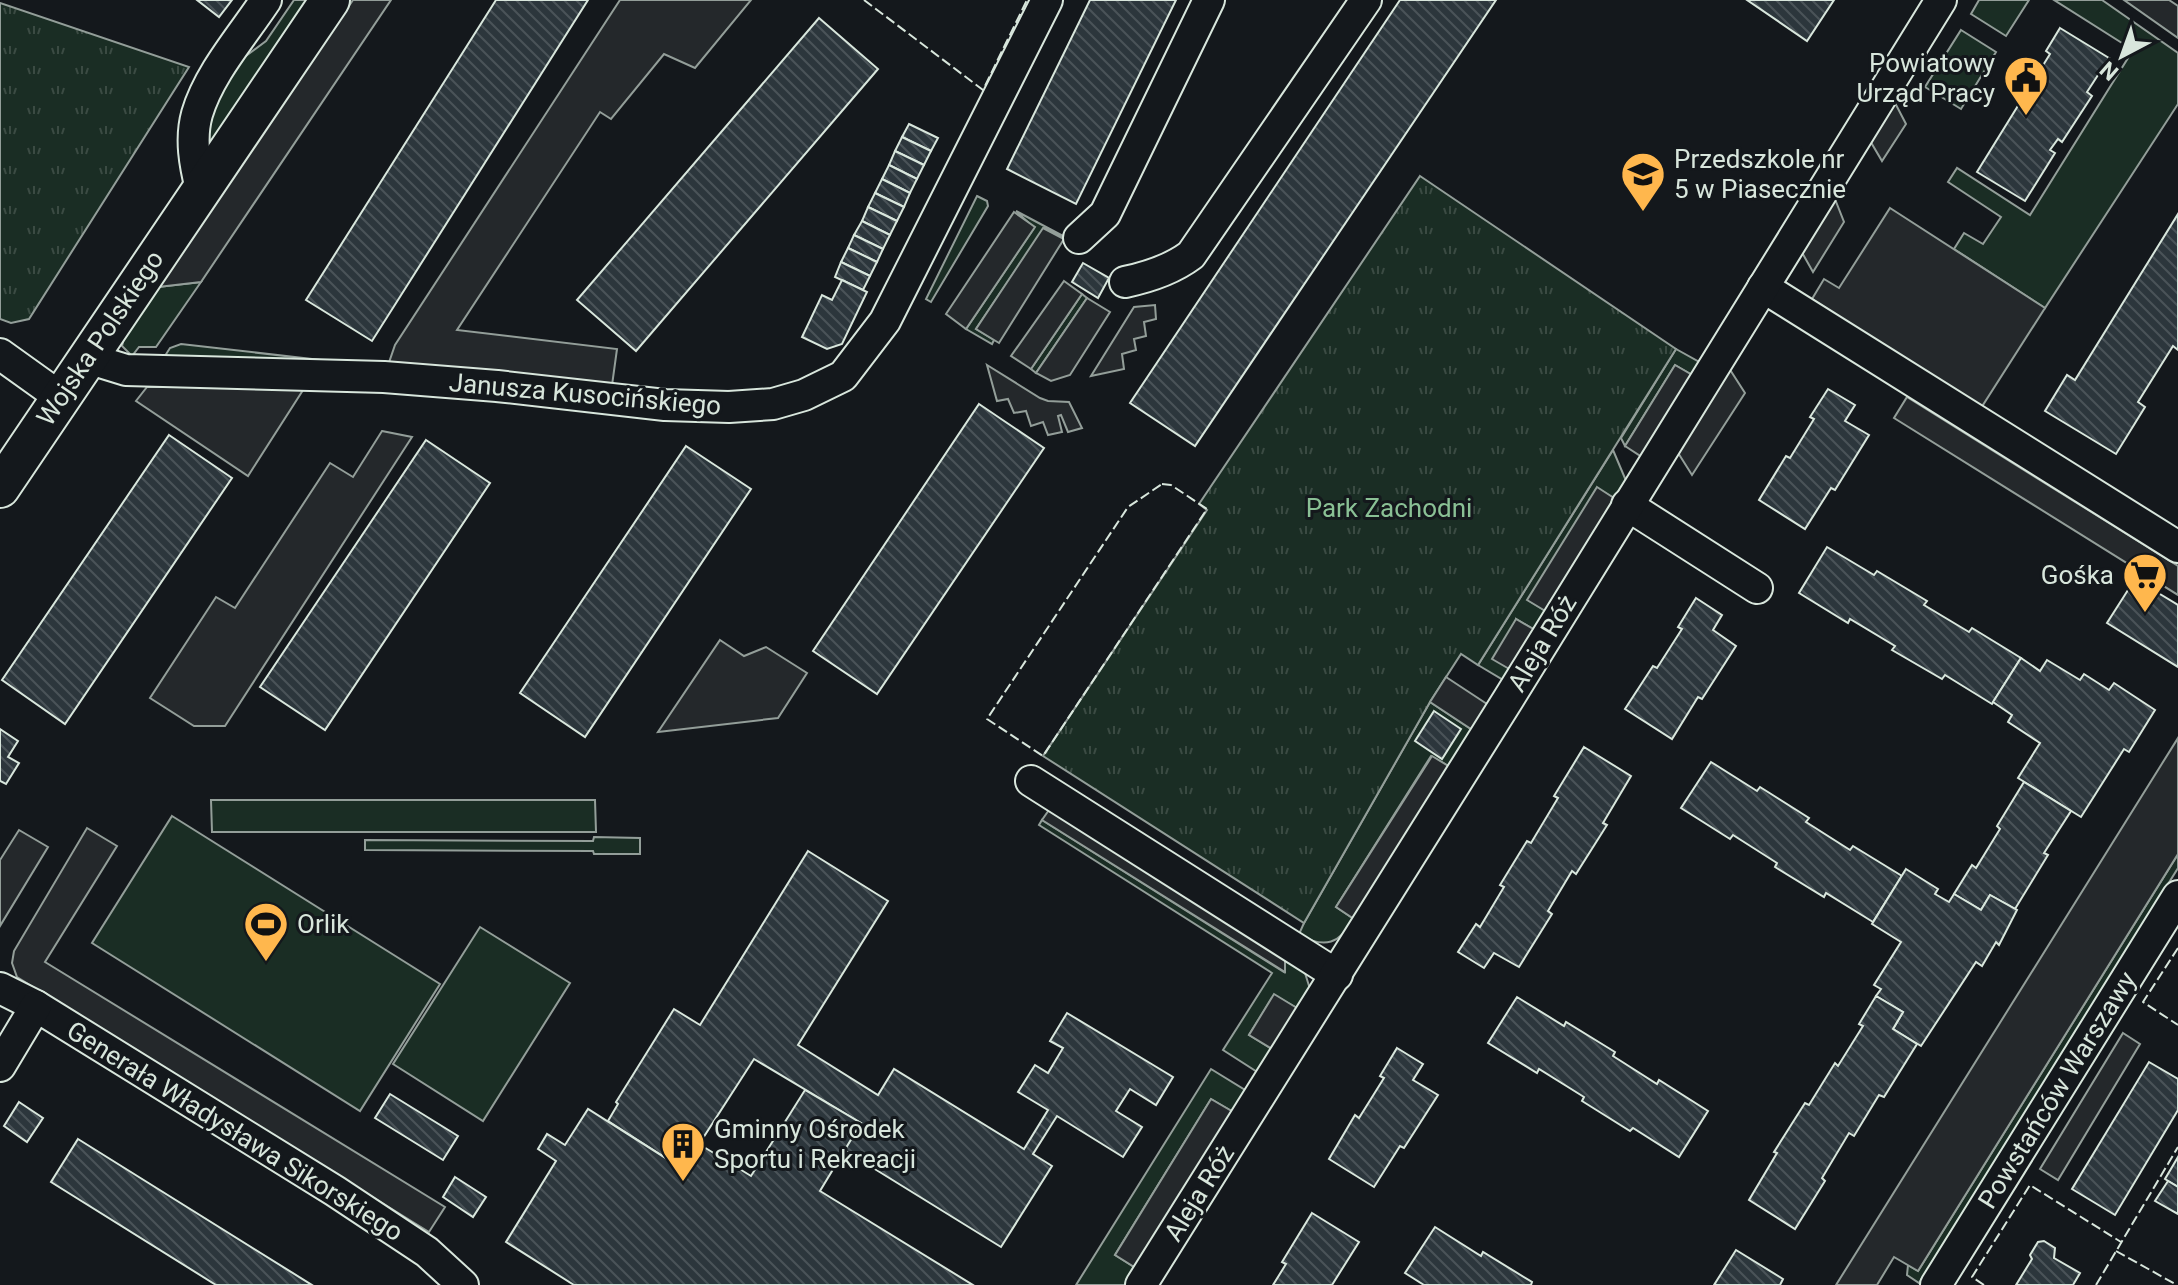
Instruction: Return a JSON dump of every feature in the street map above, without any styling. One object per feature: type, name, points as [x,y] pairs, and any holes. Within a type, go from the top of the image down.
[{"type":"street","points":[[201,189],[194,160],[197,114],[212,81],[266,0]]},
{"type":"street","name":"Wojska Polskiego","points":[[0,488],[330,0]]},
{"type":"street","name":"Janusza Kusocińskiego","points":[[87,358],[140,372],[384,377],[665,405],[729,407],[773,404],[804,395],[843,376],[885,321],[1047,0]]},
{"type":"street","points":[[1079,238],[1105,214],[1209,0]]},
{"type":"street","points":[[1125,282],[1169,269],[1191,255],[1366,0]]},
{"type":"street","name":"Aleja Róż","points":[[1141,1285],[1337,975],[1941,0]]},
{"type":"street","points":[[1763,287],[2178,547]]},
{"type":"street","points":[[0,354],[60,397]]},
{"type":"street","points":[[1627,505],[1757,588]]},
{"type":"street","points":[[1031,781],[1337,975]]},
{"type":"street","name":"Powstańców Warszawy","points":[[1936,1285],[2178,896]]},
{"type":"street","name":"Generała Władysława Sikorskiego","points":[[0,988],[36,1006],[335,1191],[427,1252],[461,1284]]},
{"type":"street","points":[[0,1066],[36,1006]]},
{"type":"green space","points":[[294,0],[307,0],[211,143],[207,133],[211,108],[239,61],[266,41]]},
{"type":"green space","points":[[1979,0],[2029,0],[2006,36],[1971,14]]},
{"type":"green space","points":[[2054,0],[2102,0],[2178,53],[2178,104],[2045,308],[1954,249],[1964,233],[1983,244],[2001,217],[1948,182],[1957,168],[2030,215],[2133,50]]},
{"type":"green space","points":[[0,3],[189,67],[29,319],[11,323],[0,319]]},
{"type":"green space","points":[[1961,30],[1996,52],[1961,109],[1925,87]]},
{"type":"green space","name":"Park Zachodni","points":[[1420,176],[1676,349],[1478,665],[1461,654],[1430,702],[1304,923],[1043,756],[1207,510],[1199,504]]},
{"type":"green space","points":[[977,196],[987,201],[988,206],[931,302],[926,299]]},
{"type":"green space","points":[[1016,211],[1065,237],[1044,228],[976,329],[994,340],[992,344],[966,329],[1034,228]]},
{"type":"green space","points":[[201,282],[156,347],[139,347],[132,356],[122,346],[124,338],[158,287]]},
{"type":"green space","points":[[1082,294],[1087,298],[1036,373],[1031,369]]},
{"type":"green space","points":[[181,344],[364,365],[163,359],[170,348]]},
{"type":"green space","points":[[1676,349],[1701,363],[1694,376],[1675,365],[1625,446],[1621,438]]},
{"type":"green space","points":[[1613,450],[1627,483],[1617,500],[1597,488],[1528,600],[1547,612],[1535,630],[1516,619],[1511,670],[1505,681],[1478,665]]},
{"type":"green space","points":[[1430,702],[1474,731],[1450,767],[1431,756],[1336,907],[1354,919],[1343,934],[1324,943],[1308,939],[1299,934],[1304,923]]},
{"type":"green space","points":[[211,800],[595,800],[596,832],[212,832]]},
{"type":"green space","name":"Orlik","points":[[172,816],[440,984],[360,1111],[92,943]]},
{"type":"green space","points":[[1042,820],[1284,972],[1285,957],[1305,973],[1310,989],[1297,1008],[1274,995],[1249,1035],[1272,1049],[1262,1075],[1223,1050],[1272,973],[1039,825]]},
{"type":"green space","points":[[594,837],[640,838],[640,854],[365,850],[365,840],[593,841]]},
{"type":"green space","points":[[2178,854],[2178,868],[1919,1283],[1907,1275],[1908,1265],[1918,1271]]},
{"type":"green space","points":[[480,927],[570,983],[483,1121],[393,1064]]},
{"type":"green space","points":[[1211,1069],[1245,1090],[1247,1096],[1235,1113],[1211,1099],[1115,1255],[1139,1270],[1129,1285],[1076,1285]]},
{"type":"shaded area","points":[[353,0],[391,0],[201,282],[158,287]]},
{"type":"shaded area","points":[[620,0],[751,0],[695,68],[664,54],[611,119],[600,112],[457,330],[617,349],[610,400],[384,377],[395,345]]},
{"type":"shaded area","points":[[2124,0],[2169,0],[2178,6],[2178,38]]},
{"type":"shaded area","points":[[1893,99],[1906,124],[1882,161],[1869,139]]},
{"type":"shaded area","points":[[1833,194],[1844,222],[1813,272],[1800,249]]},
{"type":"shaded area","points":[[1890,208],[2045,308],[1981,408],[1812,299],[1824,279],[1839,288]]},
{"type":"shaded area","points":[[1014,212],[1035,227],[966,329],[946,314]]},
{"type":"shaded area","points":[[1043,228],[1064,239],[999,343],[976,329]]},
{"type":"shaded area","points":[[1064,281],[1082,294],[1031,369],[1011,356]]},
{"type":"shaded area","points":[[1087,298],[1110,312],[1070,375],[1051,381],[1036,373]]},
{"type":"shaded area","points":[[1155,305],[1156,319],[1144,322],[1146,336],[1134,339],[1136,350],[1122,354],[1124,369],[1091,376],[1134,307]]},
{"type":"shaded area","points":[[987,365],[1040,398],[1069,402],[1082,428],[1068,432],[1061,415],[1058,416],[1062,432],[1048,435],[1043,422],[1031,426],[1026,411],[1014,413],[1008,399],[997,401]]},
{"type":"shaded area","points":[[1675,365],[1694,376],[1642,457],[1625,446]]},
{"type":"shaded area","points":[[1727,365],[1745,393],[1692,475],[1675,448]]},
{"type":"shaded area","points":[[147,387],[305,387],[248,476],[136,401]]},
{"type":"shaded area","points":[[1907,397],[2178,566],[2178,595],[1894,418]]},
{"type":"shaded area","points":[[382,431],[412,437],[225,726],[194,726],[150,698],[216,597],[235,608],[330,463],[353,477]]},
{"type":"shaded area","points":[[1597,487],[1617,500],[1547,612],[1527,600]]},
{"type":"shaded area","points":[[1516,619],[1535,630],[1511,670],[1492,659]]},
{"type":"shaded area","points":[[720,640],[744,656],[766,647],[807,673],[778,718],[658,732]]},
{"type":"shaded area","points":[[1446,677],[1490,706],[1474,731],[1430,702]]},
{"type":"shaded area","points":[[2178,738],[2178,854],[1918,1271],[1894,1257],[1877,1285],[1836,1285]]},
{"type":"shaded area","points":[[1432,756],[1450,767],[1354,919],[1336,907]]},
{"type":"shaded area","points":[[1051,807],[1285,955],[1285,972],[1042,820]]},
{"type":"shaded area","points":[[87,828],[117,846],[45,962],[445,1207],[429,1232],[17,977],[12,963],[14,951]]},
{"type":"shaded area","points":[[19,830],[48,847],[0,926],[0,860]]},
{"type":"shaded area","points":[[1274,994],[1297,1008],[1272,1049],[1249,1035]]},
{"type":"shaded area","points":[[2123,1033],[2140,1044],[2058,1180],[2040,1169]]},
{"type":"shaded area","points":[[1211,1099],[1235,1113],[1139,1270],[1115,1255]]},
{"type":"building","points":[[197,0],[232,0],[219,17]]},
{"type":"building","points":[[496,0],[588,0],[372,341],[306,300]]},
{"type":"building","points":[[1090,0],[1176,0],[1076,204],[1007,169]]},
{"type":"building","points":[[1400,0],[1496,0],[1195,446],[1130,403]]},
{"type":"building","points":[[1747,0],[1834,0],[1807,41]]},
{"type":"building","points":[[819,18],[878,69],[636,351],[577,300]]},
{"type":"building","points":[[2060,28],[2109,58],[2087,92],[2092,96],[2062,142],[2058,139],[2050,150],[2055,153],[2025,201],[1977,172],[2050,54],[2046,51]]},
{"type":"building","points":[[909,124],[938,138],[931,151],[902,137]]},
{"type":"building","points":[[902,137],[931,151],[924,165],[895,151]]},
{"type":"building","points":[[895,151],[924,165],[917,179],[889,165]]},
{"type":"building","points":[[889,165],[917,179],[910,193],[882,179]]},
{"type":"building","points":[[882,179],[910,193],[904,207],[875,193]]},
{"type":"building","points":[[875,193],[904,207],[897,221],[868,207]]},
{"type":"building","points":[[868,207],[897,221],[890,235],[862,221]]},
{"type":"building","points":[[2178,214],[2178,350],[2173,346],[2138,402],[2145,407],[2116,454],[2045,411],[2067,375],[2075,380]]},
{"type":"building","points":[[862,221],[890,235],[883,249],[854,235]]},
{"type":"building","points":[[854,235],[883,249],[877,262],[848,248]]},
{"type":"building","points":[[848,248],[877,262],[870,276],[841,262]]},
{"type":"building","points":[[841,262],[870,276],[863,290],[835,277]]},
{"type":"building","points":[[1083,263],[1109,278],[1098,298],[1072,282]]},
{"type":"building","points":[[842,280],[867,292],[842,344],[827,349],[802,337],[822,295],[832,300]]},
{"type":"building","points":[[1828,389],[1855,405],[1845,421],[1869,435],[1835,490],[1831,488],[1805,529],[1759,500],[1786,456],[1790,458]]},
{"type":"building","points":[[979,404],[1044,448],[877,694],[813,651]]},
{"type":"building","points":[[169,435],[232,478],[65,724],[2,680]]},
{"type":"building","points":[[426,440],[490,483],[325,730],[260,687]]},
{"type":"building","points":[[686,446],[751,489],[585,737],[520,693]]},
{"type":"building","points":[[1827,547],[1874,575],[1877,571],[1927,601],[1924,605],[1969,632],[1972,628],[2021,658],[1992,704],[1945,675],[1942,679],[1892,650],[1895,646],[1850,619],[1848,623],[1799,593]]},
{"type":"building","name":"Gośka","points":[[2135,579],[2178,605],[2178,667],[2107,623]]},
{"type":"building","points":[[1696,598],[1722,615],[1713,630],[1736,646],[1672,739],[1625,709],[1682,629],[1678,627]]},
{"type":"building","points":[[2021,658],[2040,671],[2047,660],[2080,680],[2084,674],[2109,690],[2114,683],[2155,710],[2129,752],[2124,749],[2081,817],[2018,778],[2040,743],[2008,722],[2012,715],[1993,702]]},
{"type":"building","points":[[1434,711],[1461,729],[1442,759],[1415,741]]},
{"type":"building","points":[[0,729],[18,741],[8,757],[19,763],[6,784],[0,781]]},
{"type":"building","points":[[1584,747],[1631,776],[1603,823],[1607,825],[1576,874],[1572,871],[1548,911],[1552,914],[1519,967],[1494,953],[1484,968],[1458,952],[1476,924],[1480,927],[1504,887],[1500,885],[1527,841],[1531,843],[1558,798],[1554,796]]},
{"type":"building","points":[[1711,762],[1757,791],[1760,787],[1809,818],[1806,822],[1850,850],[1853,846],[1902,876],[1873,922],[1826,893],[1824,897],[1775,867],[1777,863],[1733,835],[1730,839],[1681,808]]},
{"type":"building","points":[[2024,782],[2071,811],[2044,853],[2048,855],[2015,909],[1990,895],[1981,910],[1954,894],[1972,865],[1976,868]]},
{"type":"building","points":[[808,851],[888,901],[798,1045],[878,1095],[894,1069],[1024,1149],[1048,1110],[1018,1092],[1035,1065],[1048,1073],[1063,1048],[1050,1041],[1067,1013],[1173,1077],[1156,1105],[1130,1089],[1116,1111],[1142,1127],[1123,1157],[1057,1116],[1033,1154],[1052,1166],[1001,1247],[844,1150],[861,1123],[754,1059],[683,1169],[608,1121],[618,1104],[616,1102],[674,1009],[700,1025]]},
{"type":"building","points":[[1906,869],[1938,889],[1935,894],[1949,902],[1954,894],[1981,910],[1990,895],[2017,910],[1999,945],[1996,942],[1982,966],[1976,962],[1921,1046],[1893,1029],[1903,1012],[1876,996],[1881,989],[1874,985],[1901,942],[1872,924]]},
{"type":"building","points":[[1876,996],[1903,1012],[1893,1029],[1917,1044],[1884,1097],[1879,1095],[1854,1136],[1849,1133],[1822,1178],[1825,1181],[1795,1229],[1749,1200],[1805,1103],[1809,1105],[1863,1026],[1859,1024]]},
{"type":"building","points":[[1517,997],[1564,1026],[1566,1022],[1615,1052],[1613,1056],[1657,1084],[1659,1080],[1708,1111],[1679,1157],[1582,1101],[1584,1097],[1539,1069],[1537,1073],[1488,1043]]},
{"type":"building","points":[[1397,1048],[1423,1064],[1413,1080],[1438,1095],[1374,1187],[1329,1159],[1355,1115],[1359,1118],[1384,1078],[1380,1076]]},
{"type":"building","points":[[2149,1062],[2178,1079],[2178,1110],[2115,1215],[2072,1189]]},
{"type":"building","name":"Gminny Ośrodek Sportu i Rekreacji","points":[[805,1090],[861,1123],[820,1191],[973,1285],[574,1285],[506,1242],[556,1161],[538,1149],[547,1134],[565,1145],[588,1109],[683,1169],[699,1144],[751,1176]]},
{"type":"building","points":[[390,1094],[458,1136],[443,1160],[375,1118]]},
{"type":"building","points":[[19,1102],[43,1118],[27,1142],[4,1126]]},
{"type":"building","points":[[78,1139],[312,1285],[216,1285],[51,1182]]},
{"type":"building","points":[[2178,1157],[2178,1187],[2165,1179]]},
{"type":"building","points":[[455,1177],[486,1197],[473,1217],[443,1197]]},
{"type":"building","points":[[2168,1181],[2178,1187],[2178,1214],[2155,1201]]},
{"type":"building","points":[[1312,1213],[1359,1242],[1332,1285],[1273,1285],[1286,1264],[1282,1262]]},
{"type":"building","points":[[1435,1227],[1481,1256],[1483,1252],[1532,1282],[1531,1285],[1424,1285],[1405,1273]]},
{"type":"building","points":[[2044,1241],[2055,1248],[2054,1258],[2080,1273],[2073,1285],[2016,1285],[2032,1259],[2030,1255],[2038,1242]]},
{"type":"building","points":[[1736,1250],[1783,1279],[1780,1285],[1714,1285]]},
{"type":"fence","points":[[864,0],[983,90],[1027,0]]},
{"type":"fence","points":[[1162,484],[1171,485],[1207,509],[1043,756],[987,719],[1128,507],[1162,484]]},
{"type":"fence","points":[[2178,948],[2143,1002],[2178,1025]]},
{"type":"fence","points":[[2096,1285],[2178,1147]]},
{"type":"fence","points":[[1984,1285],[1972,1277],[2030,1185],[2121,1242]]},
{"type":"fence","points":[[2116,1251],[2177,1285]]},
{"type":"place","name":"Powiatowy Urząd Pracy","points":[[2026,117]]},
{"type":"place","name":"Przedszkole nr 5 w Piasecznie","points":[[1643,213]]},
{"type":"place","name":"Gośka","points":[[2145,614]]},
{"type":"place","name":"Orlik","points":[[266,963]]},
{"type":"place","name":"Gminny Ośrodek Sportu i Rekreacji","points":[[683,1183]]}]
